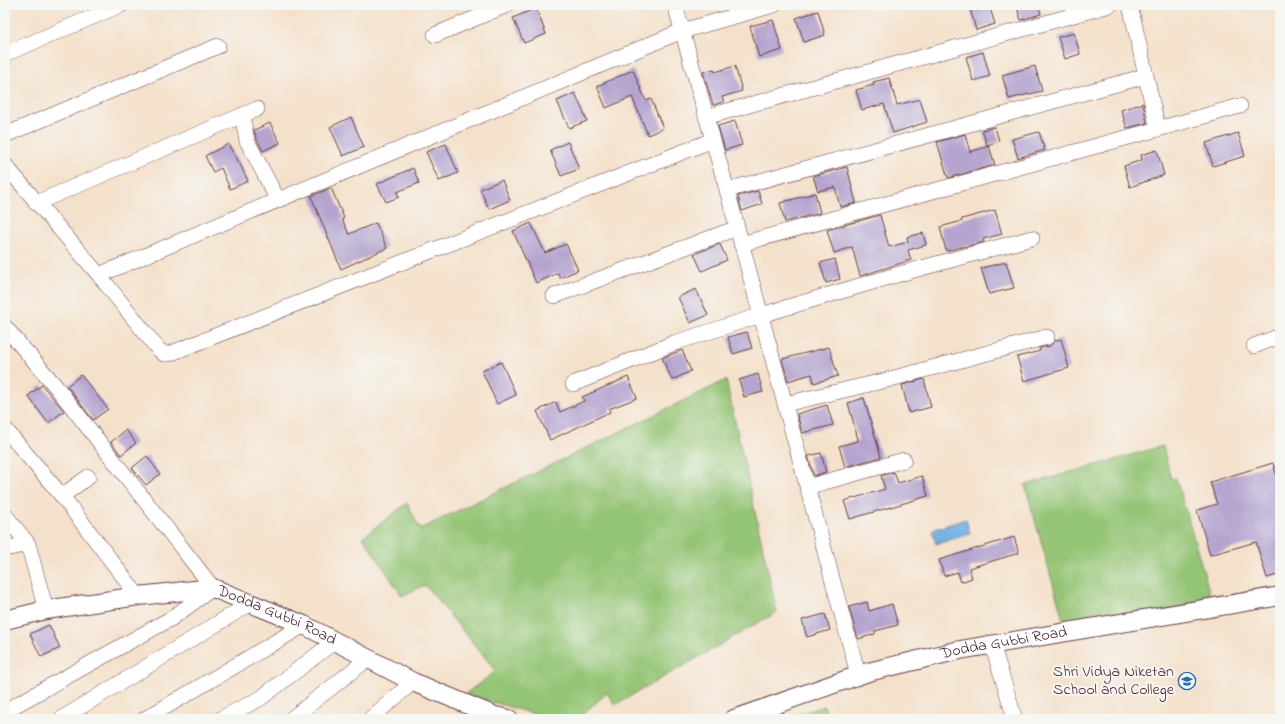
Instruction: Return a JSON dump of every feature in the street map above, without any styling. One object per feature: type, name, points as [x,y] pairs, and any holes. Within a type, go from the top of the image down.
[{"type":"main road","name":"Dodda Gubbi Road","points":[[5,620],[46,610],[138,596],[213,588],[304,624],[413,682],[498,718]]},
{"type":"main road","name":"Dodda Gubbi Road","points":[[734,719],[868,672],[960,650],[1280,596]]},
{"type":"street","points":[[5,54],[121,5]]},
{"type":"street","points":[[435,35],[507,5]]},
{"type":"street","points":[[675,5],[742,244],[858,676]]},
{"type":"street","points":[[99,274],[682,31],[774,5]]},
{"type":"street","points":[[706,117],[1110,5]]},
{"type":"street","points":[[1130,5],[1158,129]]},
{"type":"street","points":[[5,135],[218,46]]},
{"type":"street","points":[[727,190],[1146,76]]},
{"type":"street","points":[[742,244],[1240,106]]},
{"type":"street","points":[[36,203],[257,109]]},
{"type":"street","points":[[242,115],[247,141],[278,200]]},
{"type":"street","points":[[5,165],[36,203],[99,274],[158,349],[164,354],[169,354],[713,140]]},
{"type":"street","points":[[554,296],[737,228]]},
{"type":"street","points":[[573,384],[674,343],[761,315],[902,273],[1032,238]]},
{"type":"street","points":[[5,327],[58,389],[213,588],[172,618],[5,712]]},
{"type":"street","points":[[1254,346],[1280,336]]},
{"type":"street","points":[[785,404],[883,381],[1047,337]]},
{"type":"street","points":[[5,429],[62,496],[138,596]]},
{"type":"street","points":[[808,487],[904,460]]},
{"type":"street","points":[[62,496],[88,477]]},
{"type":"street","points":[[5,514],[28,544],[46,610]]},
{"type":"street","points":[[5,548],[28,544]]},
{"type":"street","points":[[61,719],[251,603]]},
{"type":"street","points":[[145,719],[304,624]]},
{"type":"street","points":[[220,719],[261,698],[335,641]]},
{"type":"street","points":[[992,644],[1015,719]]},
{"type":"street","points":[[291,719],[369,658]]},
{"type":"street","points":[[370,719],[413,682]]},
{"type":"green space","points":[[726,380],[777,612],[615,705],[607,693],[577,719],[551,719],[465,694],[496,671],[425,585],[402,596],[363,537],[407,503],[420,529]]},
{"type":"green space","points":[[1163,446],[1171,479],[1176,478],[1213,604],[1065,626],[1025,485]]},
{"type":"green space","points":[[824,706],[828,719],[781,719]]},
{"type":"water","points":[[966,519],[970,534],[936,544],[932,530]]},
{"type":"building","points":[[969,5],[989,5],[995,24],[976,30]]},
{"type":"building","points":[[1016,5],[1038,5],[1041,14],[1021,20]]},
{"type":"building","points":[[536,8],[546,34],[524,43],[513,18]]},
{"type":"building","points":[[818,11],[825,35],[804,42],[796,18]]},
{"type":"building","points":[[773,20],[782,50],[759,57],[750,26]]},
{"type":"building","points":[[1074,33],[1080,54],[1065,59],[1058,37]]},
{"type":"building","points":[[983,52],[990,76],[973,81],[966,57]]},
{"type":"building","points":[[735,66],[742,91],[722,97],[724,102],[713,105],[703,72],[714,69],[715,72]]},
{"type":"building","points":[[1035,66],[1042,91],[1009,99],[1002,75]]},
{"type":"building","points":[[633,70],[646,101],[651,99],[663,128],[648,135],[632,97],[606,108],[597,86]]},
{"type":"building","points":[[889,78],[897,105],[920,99],[927,122],[893,133],[884,104],[862,110],[856,90],[874,85],[873,82]]},
{"type":"building","points":[[575,93],[587,121],[569,128],[557,101]]},
{"type":"building","points":[[1143,103],[1147,123],[1127,128],[1121,110]]},
{"type":"building","points":[[351,117],[364,147],[343,156],[330,127]]},
{"type":"building","points":[[735,121],[742,145],[725,150],[718,126]]},
{"type":"building","points":[[270,123],[280,143],[263,151],[256,138],[254,130]]},
{"type":"building","points":[[995,127],[999,141],[987,145],[982,130]]},
{"type":"building","points":[[1039,132],[1045,150],[1018,158],[1012,139]]},
{"type":"building","points":[[1238,133],[1245,156],[1213,166],[1206,143]]},
{"type":"building","points":[[965,134],[970,152],[989,146],[995,165],[948,178],[937,142]]},
{"type":"building","points":[[568,142],[579,169],[561,176],[550,150]]},
{"type":"building","points":[[228,144],[248,181],[230,189],[221,168],[213,172],[205,156]]},
{"type":"building","points":[[446,144],[458,173],[439,181],[426,152]]},
{"type":"building","points":[[1157,150],[1164,175],[1130,187],[1124,166],[1142,160],[1141,155]]},
{"type":"building","points":[[847,167],[856,203],[840,207],[835,187],[818,191],[813,176]]},
{"type":"building","points":[[413,168],[419,183],[397,192],[399,197],[386,202],[377,184]]},
{"type":"building","points":[[502,180],[510,200],[489,209],[480,189]]},
{"type":"building","points":[[331,188],[349,234],[376,223],[387,248],[341,269],[311,196]]},
{"type":"building","points":[[758,191],[762,204],[742,211],[738,196]]},
{"type":"building","points":[[815,193],[820,213],[785,222],[780,203]]},
{"type":"building","points":[[995,210],[1002,234],[983,239],[984,242],[946,251],[940,227]]},
{"type":"building","points":[[880,215],[889,247],[908,242],[907,237],[923,233],[926,245],[908,250],[911,260],[860,276],[852,247],[834,253],[827,230]]},
{"type":"building","points":[[531,223],[545,253],[566,244],[578,270],[560,278],[558,273],[536,283],[513,231]]},
{"type":"building","points":[[720,244],[727,260],[702,271],[694,254]]},
{"type":"building","points":[[835,259],[840,279],[826,283],[820,263]]},
{"type":"building","points":[[1006,262],[1014,288],[989,294],[981,268]]},
{"type":"building","points":[[696,289],[708,315],[690,323],[678,297]]},
{"type":"building","points":[[747,332],[752,348],[733,354],[728,337]]},
{"type":"building","points":[[1061,339],[1069,368],[1024,381],[1017,357],[1040,351],[1039,348],[1050,346],[1055,341]]},
{"type":"building","points":[[829,347],[838,376],[814,383],[812,374],[788,381],[782,359]]},
{"type":"building","points":[[682,350],[691,371],[672,380],[662,358]]},
{"type":"building","points":[[501,362],[516,395],[497,404],[482,371]]},
{"type":"building","points":[[758,374],[763,392],[744,397],[739,380]]},
{"type":"building","points":[[81,375],[108,409],[93,420],[67,386]]},
{"type":"building","points":[[628,377],[637,398],[609,409],[610,412],[550,440],[537,411],[556,402],[560,412],[584,401],[582,397]]},
{"type":"building","points":[[924,379],[931,407],[909,413],[902,385]]},
{"type":"building","points":[[42,385],[64,411],[48,423],[28,396]]},
{"type":"building","points":[[864,398],[881,457],[845,467],[839,446],[858,441],[848,403]]},
{"type":"building","points":[[827,405],[833,425],[802,433],[797,414]]},
{"type":"building","points":[[126,430],[136,443],[121,455],[111,442]]},
{"type":"building","points":[[821,453],[826,472],[814,476],[808,456]]},
{"type":"building","points":[[147,456],[160,474],[146,485],[132,468]]},
{"type":"building","points":[[1273,463],[1280,487],[1280,574],[1267,578],[1256,542],[1210,555],[1197,510],[1217,504],[1210,482]]},
{"type":"building","points":[[894,472],[898,483],[922,476],[928,496],[850,519],[844,501],[885,489],[881,476]]},
{"type":"building","points":[[1014,537],[1019,553],[969,568],[972,578],[961,582],[958,572],[944,576],[939,560]]},
{"type":"building","points":[[867,602],[869,611],[892,604],[898,625],[875,631],[875,634],[858,639],[849,607]]},
{"type":"building","points":[[825,614],[830,630],[807,637],[802,620]]},
{"type":"building","points":[[49,625],[60,648],[41,657],[30,634]]},
{"type":"place","name":"Shri Vidya Niketan School and College","points":[[1187,681]]}]
